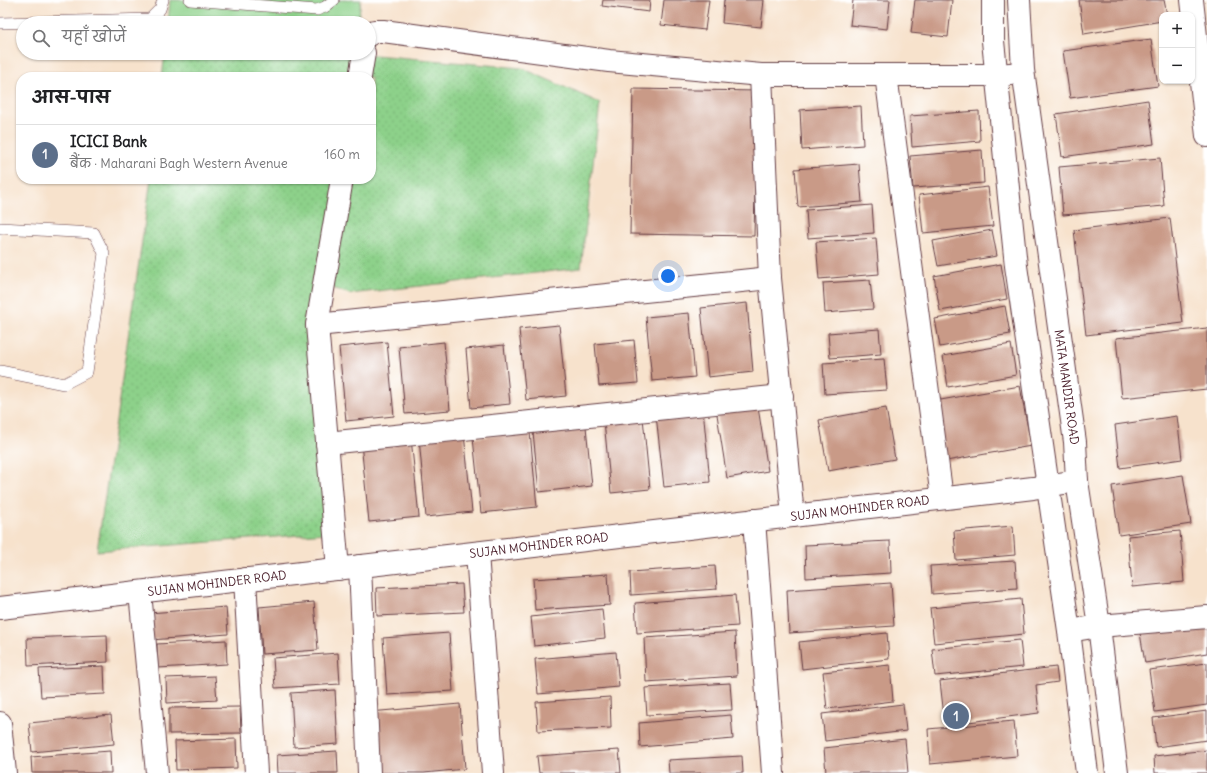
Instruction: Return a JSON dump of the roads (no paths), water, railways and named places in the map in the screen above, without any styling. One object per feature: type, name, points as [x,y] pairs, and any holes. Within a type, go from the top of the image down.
[{"type":"street","points":[[993,0],[993,41],[1016,266],[1069,631],[1087,773]]},
{"type":"street","name":"MATA MANDIR ROAD","points":[[1019,0],[1023,73],[1075,442],[1077,481],[1099,626],[1117,773]]},
{"type":"street","points":[[1192,0],[1207,136]]},
{"type":"street","points":[[376,31],[609,61],[761,75],[997,76],[1023,73]]},
{"type":"street","points":[[361,72],[363,60]]},
{"type":"street","points":[[761,75],[770,278],[793,516]]},
{"type":"street","points":[[886,75],[942,498]]},
{"type":"street","points":[[338,569],[317,325],[341,184]]},
{"type":"street","points":[[317,325],[770,278]]},
{"type":"street","points":[[327,443],[782,396]]},
{"type":"street","name":"SUJAN MOHINDER ROAD","points":[[0,608],[793,516],[1047,486],[1077,481]]},
{"type":"street","points":[[754,520],[773,773]]},
{"type":"street","points":[[477,553],[494,773]]},
{"type":"street","points":[[360,566],[368,773]]},
{"type":"street","points":[[246,579],[256,773]]},
{"type":"street","points":[[140,592],[157,773]]},
{"type":"street","points":[[1069,631],[1099,626],[1207,617]]},
{"type":"street","points":[[0,723],[5,773]]},
{"type":"lane","points":[[153,16],[160,9],[163,0]]},
{"type":"lane","points":[[190,0],[317,10],[325,7],[334,0]]},
{"type":"lane","points":[[0,23],[16,23]]},
{"type":"lane","points":[[0,228],[94,233],[104,253],[87,372],[64,384],[0,371]]},
{"type":"place","name":"ICICI Bank","points":[[956,716]]}]
